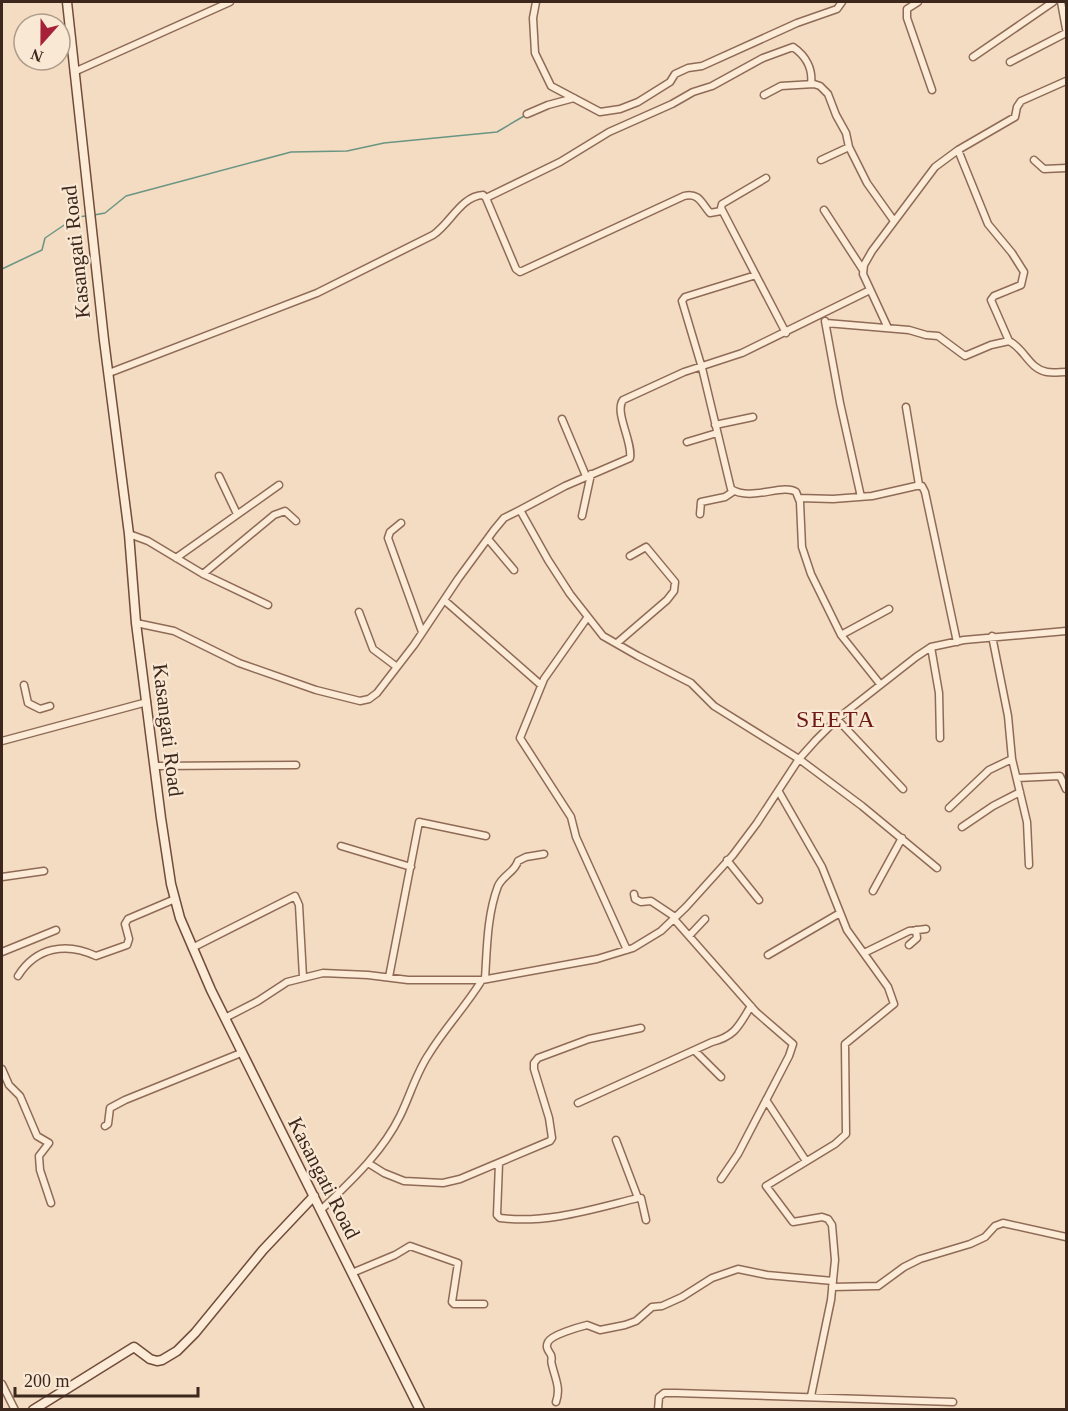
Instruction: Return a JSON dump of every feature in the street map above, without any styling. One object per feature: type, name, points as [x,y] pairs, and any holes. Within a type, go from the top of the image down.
[{"type":"street","name":"Kasangati Road","points":[[67,2],[129,534],[136,622],[161,818],[175,899],[192,948],[241,1053],[420,1410]]},
{"type":"street","points":[[74,72],[230,2]]},
{"type":"street","points":[[536,2],[533,18],[535,53],[551,86],[600,112],[620,109],[653,93],[670,82],[675,74],[688,68],[702,66],[797,23],[837,9],[842,2]]},
{"type":"street","points":[[918,2],[907,9],[907,18],[932,90]]},
{"type":"street","points":[[973,57],[1053,2]]},
{"type":"street","points":[[1010,62],[1066,31],[1065,12],[1060,2]]},
{"type":"street","points":[[486,198],[560,162],[609,132],[672,104],[693,92],[712,86],[788,47],[794,47],[803,55],[812,73],[811,84]]},
{"type":"street","points":[[888,328],[863,278],[863,270],[872,251],[935,167],[958,150],[1015,117],[1021,101],[1066,81]]},
{"type":"street","points":[[764,95],[781,86],[811,84],[820,87],[828,94],[846,133],[849,147],[867,183],[894,221]]},
{"type":"street","points":[[527,114],[574,98]]},
{"type":"street","points":[[820,160],[849,147]]},
{"type":"street","points":[[958,150],[988,224],[1024,272],[1021,285],[994,296],[991,300],[1010,341],[1021,348],[1035,367],[1048,372],[1066,372]]},
{"type":"street","points":[[1034,160],[1044,169],[1066,168]]},
{"type":"street","points":[[766,178],[722,204],[721,211],[786,333]]},
{"type":"street","points":[[109,373],[316,292],[433,235],[461,206],[479,195],[486,198],[516,269],[520,272],[690,194],[698,197],[710,213],[721,211]]},
{"type":"street","points":[[824,210],[863,270]]},
{"type":"street","points":[[734,491],[731,489],[702,368],[682,301],[685,297],[756,275]]},
{"type":"street","points":[[136,622],[174,631],[239,663],[316,690],[360,701],[369,699],[377,693],[397,667],[504,518],[541,497],[628,460],[631,456],[620,406],[623,399],[684,372],[702,368],[742,353],[870,291]]},
{"type":"street","points":[[824,314],[840,403],[861,497]]},
{"type":"street","points":[[826,323],[888,328],[938,336],[965,356],[991,345],[1010,341]]},
{"type":"street","points":[[906,407],[919,485]]},
{"type":"street","points":[[715,425],[753,417]]},
{"type":"street","points":[[562,419],[589,475],[582,516]]},
{"type":"street","points":[[687,442],[717,434]]},
{"type":"street","points":[[219,476],[237,514]]},
{"type":"street","points":[[176,558],[279,485]]},
{"type":"street","points":[[799,498],[861,497],[919,485],[924,488],[957,642]]},
{"type":"street","points":[[700,514],[701,502],[725,497],[734,491],[770,493],[790,489],[799,498],[802,547],[811,574],[840,635],[880,684]]},
{"type":"street","points":[[520,510],[548,560],[587,618],[603,636],[691,683],[714,706],[799,759],[902,838],[937,868]]},
{"type":"street","points":[[203,574],[274,515],[285,511],[296,521]]},
{"type":"street","points":[[401,524],[390,532],[388,538],[422,632]]},
{"type":"street","points":[[129,534],[148,541],[203,574],[268,605]]},
{"type":"street","points":[[488,539],[514,570]]},
{"type":"street","points":[[617,643],[667,600],[674,591],[675,582],[646,547],[630,556]]},
{"type":"street","points":[[444,600],[541,685]]},
{"type":"street","points":[[840,635],[889,609]]},
{"type":"street","points":[[359,612],[373,649],[397,667]]},
{"type":"street","points":[[587,618],[551,667],[541,685],[520,738],[570,817],[576,837],[627,950]]},
{"type":"street","points":[[225,1018],[258,1001],[287,982],[323,973],[408,980],[484,979],[555,968],[627,950],[661,931],[675,918],[757,823],[799,759],[837,719],[916,657],[931,647],[957,642],[992,636],[1066,631]]},
{"type":"street","points":[[992,636],[1008,716],[1012,759],[1027,822],[1029,865]]},
{"type":"street","points":[[931,647],[939,693],[940,738]]},
{"type":"street","points":[[24,685],[28,703],[40,709],[50,706]]},
{"type":"street","points":[[2,741],[147,702]]},
{"type":"street","points":[[837,719],[903,789]]},
{"type":"street","points":[[949,808],[989,770],[1012,759]]},
{"type":"street","points":[[156,766],[296,765]]},
{"type":"street","points":[[1017,778],[1060,776],[1066,789]]},
{"type":"street","points":[[778,792],[822,867],[847,930],[888,987],[894,1004],[845,1044],[846,1134],[836,1143],[766,1186],[793,1222],[822,1217],[832,1225],[835,1260],[833,1284],[811,1396]]},
{"type":"street","points":[[962,827],[993,806],[1020,792]]},
{"type":"street","points":[[389,977],[419,822],[486,836]]},
{"type":"street","points":[[873,891],[902,838]]},
{"type":"street","points":[[341,846],[411,867]]},
{"type":"street","points":[[321,1210],[368,1163],[388,1137],[400,1117],[429,1053],[484,979],[489,927],[499,884],[505,875],[515,868],[518,861],[544,854]]},
{"type":"street","points":[[727,860],[759,900]]},
{"type":"street","points":[[2,877],[44,871]]},
{"type":"street","points":[[634,894],[635,899],[641,902],[651,901],[675,918],[751,1006],[793,1044],[738,1154],[721,1179]]},
{"type":"street","points":[[192,948],[296,896],[299,905],[303,977]]},
{"type":"street","points":[[18,976],[26,963],[37,955],[51,951],[68,947],[82,949],[96,956],[127,945],[129,939],[125,924],[128,919],[175,899]]},
{"type":"street","points":[[768,955],[840,912]]},
{"type":"street","points":[[689,936],[705,919]]},
{"type":"street","points":[[864,953],[909,932],[926,929]]},
{"type":"street","points":[[2,952],[56,930]]},
{"type":"street","points":[[909,945],[917,938],[916,930]]},
{"type":"street","points":[[578,1103],[712,1042],[726,1039],[751,1006]]},
{"type":"street","points":[[368,1163],[399,1180],[443,1183],[460,1179],[499,1163],[552,1138],[549,1118],[534,1069],[534,1063],[538,1058],[589,1039],[641,1028]]},
{"type":"street","points":[[695,1051],[721,1077]]},
{"type":"street","points":[[105,1126],[108,1124],[110,1108],[241,1053]]},
{"type":"street","points":[[2,1069],[9,1085],[20,1096],[37,1137],[49,1143],[39,1156],[40,1170],[51,1203]]},
{"type":"street","points":[[766,1100],[806,1161]]},
{"type":"street","points":[[616,1140],[638,1198],[641,1198],[646,1220]]},
{"type":"street","points":[[499,1163],[497,1215],[500,1218],[535,1220],[638,1198]]},
{"type":"street","points":[[33,1410],[134,1347],[156,1361],[177,1351],[195,1333],[263,1250],[314,1196]]},
{"type":"street","points":[[556,1402],[559,1394],[557,1381],[547,1348],[547,1342],[552,1338],[587,1325],[600,1330],[636,1321],[652,1307],[662,1306],[682,1297],[712,1278],[738,1269],[833,1284],[878,1286],[904,1267],[920,1259],[970,1244],[985,1237],[994,1226],[1003,1223],[1066,1237]]},
{"type":"street","points":[[352,1273],[395,1255],[410,1246],[457,1261],[454,1304],[484,1304]]},
{"type":"street","points":[[2,1384],[15,1410]]},
{"type":"street","points":[[658,1410],[659,1397],[664,1393],[953,1402]]},
{"type":"waterway","points":[[94,215],[105,213],[126,196],[291,152],[347,151],[384,143],[497,132],[524,116]]},
{"type":"waterway","points":[[2,269],[42,250],[45,238],[76,217],[86,216]]},
{"type":"district","name":"SEETA","points":[[836,719]]}]
